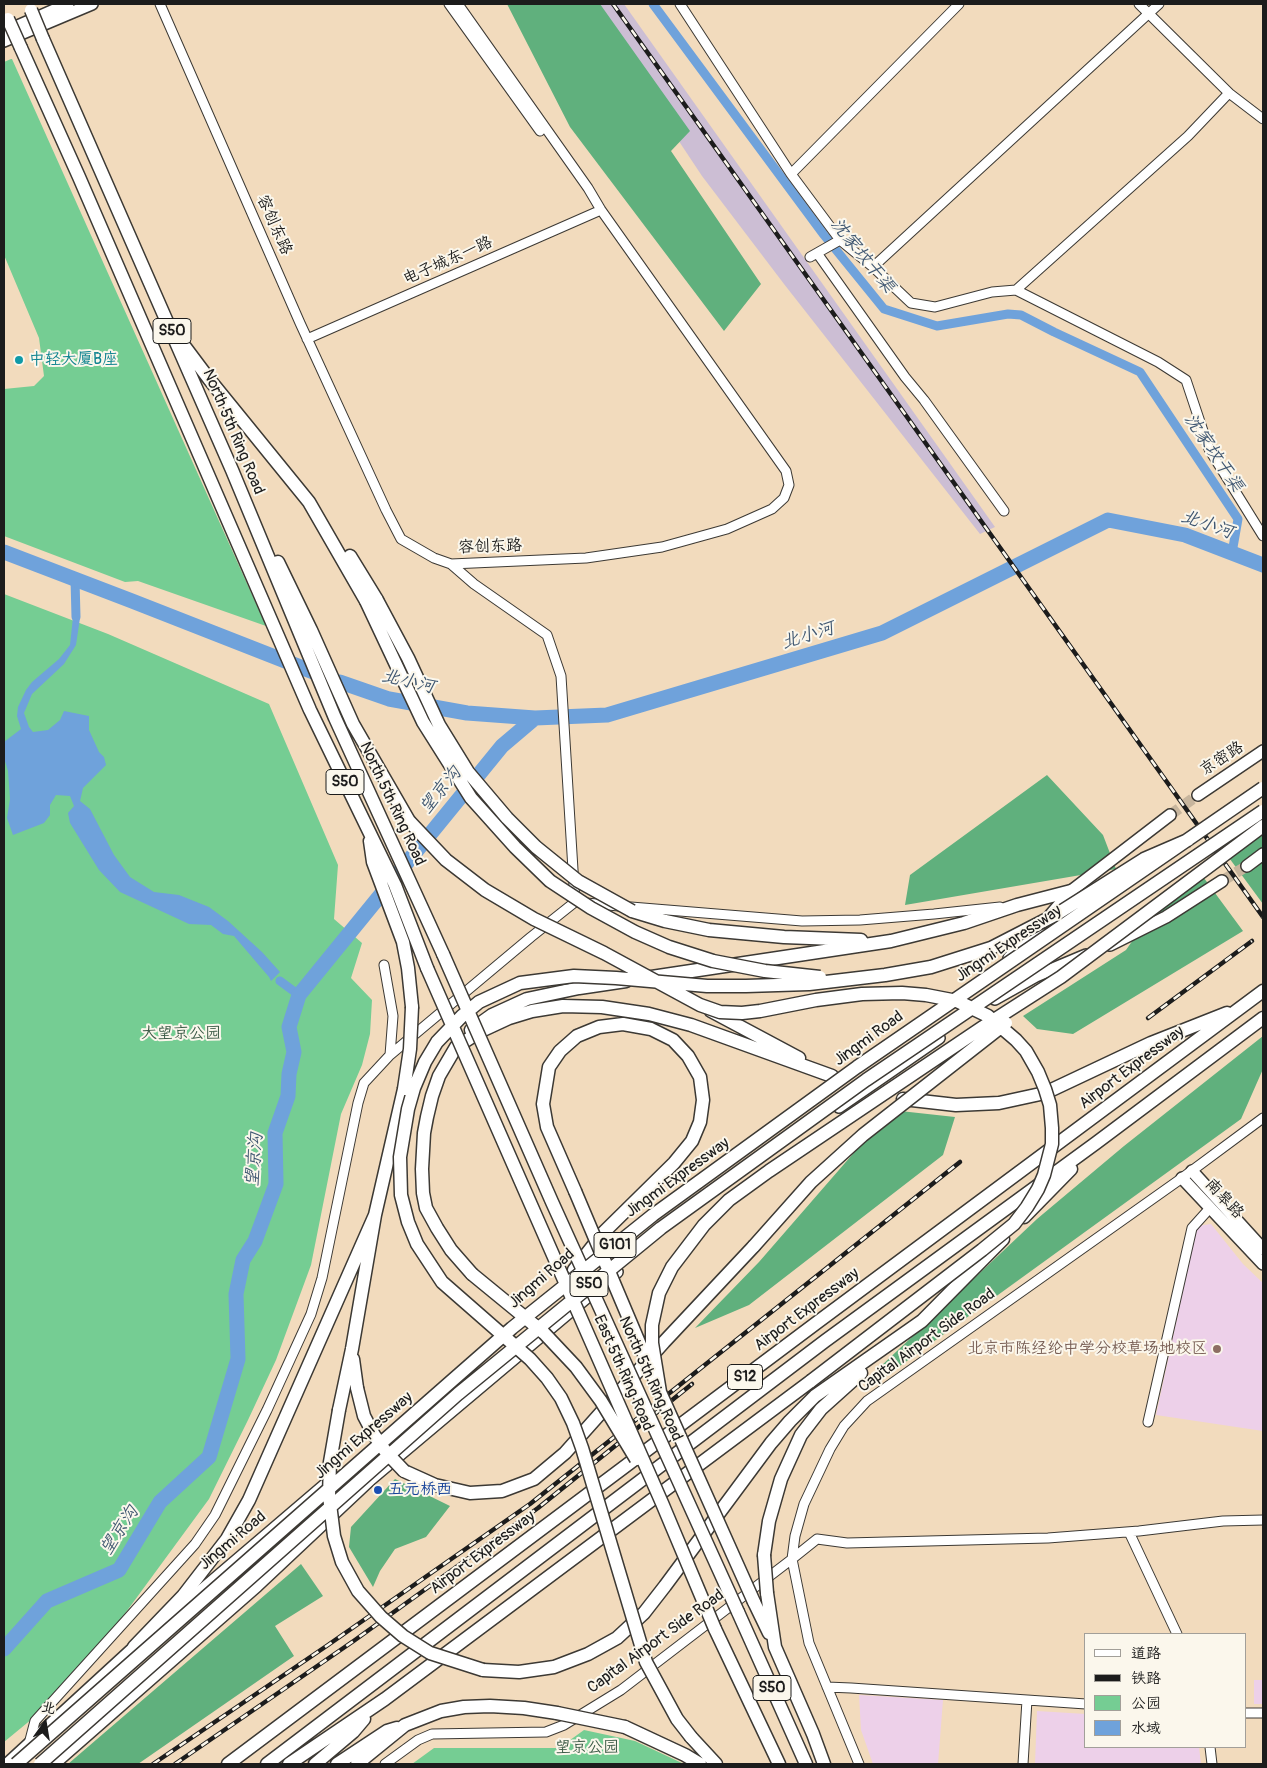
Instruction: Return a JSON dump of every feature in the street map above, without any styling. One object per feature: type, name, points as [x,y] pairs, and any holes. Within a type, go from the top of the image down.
[{"type":"highway","name":"North 5th Ring Road","points":[[30,7],[232,470],[335,718],[443,954],[552,1202],[806,1764]]},
{"type":"highway","name":"North 5th Ring Road","points":[[6,14],[83,186],[310,710],[369,834],[376,857],[395,885],[427,968]]},
{"type":"highway","points":[[170,328],[208,380],[308,502],[408,658],[439,725],[468,772],[507,818],[536,847],[578,881],[632,911],[665,921],[708,930],[784,937],[891,941]]},
{"type":"highway","points":[[232,470],[311,630],[353,724],[409,821],[446,860],[485,890],[534,919],[604,953],[832,1076]]},
{"type":"highway","points":[[372,600],[423,722],[470,798],[515,847],[550,881],[591,908],[635,932],[669,947],[712,961],[774,972],[826,977],[872,976]]},
{"type":"highway","name":"Jingmi Expressway","points":[[16,1764],[447,1384],[512,1328],[646,1221],[858,1067],[1263,788]]},
{"type":"highway","name":"Jingmi Expressway","points":[[40,1764],[458,1394],[661,1228],[866,1080],[1263,811]]},
{"type":"highway","points":[[352,1349],[357,1388],[364,1416],[386,1452],[404,1471],[435,1485],[470,1493],[502,1490],[534,1479],[565,1453],[811,1182],[863,1135],[1061,977],[1263,826]]},
{"type":"highway","points":[[716,1764],[677,1720],[646,1662],[582,1448],[561,1398],[530,1359],[442,1282],[417,1244],[403,1204],[400,1157],[408,1109],[414,1088],[425,1062],[437,1042],[462,1016],[479,1002],[520,983],[574,976],[707,986],[809,984],[931,967],[991,948],[1057,914],[1144,859],[1188,840]]},
{"type":"highway","points":[[376,857],[385,894],[403,942],[408,968],[412,1007],[410,1049],[404,1089],[375,1215],[352,1349],[339,1410],[330,1462],[329,1496],[334,1536],[342,1562],[358,1591],[381,1617],[403,1636],[430,1653],[483,1670],[519,1672],[554,1667],[588,1654],[617,1638],[644,1613],[771,1443],[790,1421],[815,1396],[922,1321]]},
{"type":"highway","points":[[662,1503],[601,1401],[576,1367],[544,1333],[472,1274],[451,1250],[426,1208],[422,1169],[424,1133],[432,1096],[439,1076],[456,1047],[471,1029],[492,1015],[527,999],[579,988],[891,941],[964,923],[1017,905],[1071,891]]},
{"type":"highway","name":"East 5th Ring Road","points":[[427,968],[662,1503],[715,1629],[779,1764]]},
{"type":"highway","points":[[660,1392],[652,1343],[652,1325],[655,1308],[672,1267],[704,1225],[729,1200],[769,1171],[983,1026],[1061,977]]},
{"type":"highway","name":"Airport Expressway","points":[[228,1764],[1263,991]]},
{"type":"highway","points":[[289,1764],[375,1706],[811,1381],[982,1250],[1014,1224],[1038,1189],[1044,1175],[1052,1144],[1050,1106],[1038,1072],[1026,1051],[988,1016],[957,1001],[926,995],[882,993],[816,1000],[742,1013],[720,1012],[700,1005]]},
{"type":"highway","points":[[456,1047],[509,1018],[532,1011],[563,1006],[602,1007],[649,1014],[691,1026],[867,1090],[903,1099],[956,1105],[999,1103],[1045,1093],[1151,1043],[1244,1006]]},
{"type":"highway","name":"S12","points":[[267,1764],[825,1340],[1096,1143],[1263,1018]]},
{"type":"highway","points":[[574,1270],[604,1232],[674,1163],[692,1141],[700,1122],[703,1100],[700,1077],[688,1056],[673,1040],[651,1029],[623,1024],[599,1027],[577,1036],[560,1051],[550,1067],[543,1104],[548,1127],[575,1192],[660,1392],[775,1646],[824,1764]]},
{"type":"highway","points":[[775,1646],[764,1555],[768,1521],[781,1480],[801,1435],[821,1410],[845,1386],[922,1321],[1096,1143]]},
{"type":"highway","points":[[134,1647],[183,1596],[227,1539],[249,1500],[375,1215]]},
{"type":"highway","points":[[315,1764],[354,1732],[375,1706]]},
{"type":"highway","points":[[337,1764],[388,1731],[441,1712],[464,1707],[490,1706],[558,1713],[625,1727],[700,1764]]},
{"type":"highway","points":[[357,1764],[387,1742],[405,1725]]},
{"type":"main road","points":[[4,32],[68,4]]},
{"type":"main road","points":[[4,41],[92,4]]},
{"type":"main road","name":"京密路","points":[[1198,794],[1263,752]]},
{"type":"main road","name":"Jingmi Road","points":[[7,1764],[134,1647],[548,1295],[574,1270],[1007,960],[1040,927],[1071,891],[1170,815]]},
{"type":"main road","points":[[1247,866],[1263,854]]},
{"type":"main road","name":"G101","points":[[54,1764],[257,1586],[371,1479],[667,1230],[778,1149],[1001,995],[1036,976],[1116,942],[1166,917],[1222,881]]},
{"type":"main road","name":"南皋路","points":[[1192,1171],[1263,1249]]},
{"type":"main road","name":"南皋路","points":[[1182,1178],[1263,1264]]},
{"type":"street","name":"容创东路","points":[[160,4],[386,510],[401,539],[427,555],[451,564],[586,558],[662,547],[727,529],[772,510],[784,498],[789,485],[786,471],[601,210]]},
{"type":"street","points":[[449,4],[584,193],[601,210]]},
{"type":"street","points":[[458,4],[588,188],[601,210]]},
{"type":"street","points":[[680,4],[791,174],[840,240],[873,267],[911,303],[935,307],[992,292],[1016,290],[1158,362],[1186,380],[1209,448],[1263,536]]},
{"type":"street","points":[[791,174],[959,4]]},
{"type":"street","points":[[1139,4],[1229,93],[1263,119]]},
{"type":"street","points":[[873,267],[1159,4]]},
{"type":"street","points":[[1016,290],[1188,136],[1229,93]]},
{"type":"street","name":"电子城东一路","points":[[308,339],[601,210]]},
{"type":"street","points":[[840,240],[813,255],[924,400],[1004,511]]},
{"type":"street","points":[[451,564],[474,584],[548,635],[561,676],[575,902]]},
{"type":"street","points":[[29,1745],[35,1720],[195,1544],[215,1515],[267,1410],[311,1314],[322,1278],[358,1103],[364,1083],[390,1055],[575,902],[802,921],[860,920],[1017,905]]},
{"type":"street","points":[[384,965],[393,1016],[390,1055]]},
{"type":"street","name":"Capital Airport Side Road","points":[[385,1764],[418,1740],[432,1734],[546,1732],[564,1725],[621,1690],[792,1559],[795,1536],[804,1504],[830,1449],[844,1426],[867,1401],[1192,1171],[1263,1118]]},
{"type":"street","points":[[1148,1422],[1192,1228],[1210,1208]]},
{"type":"street","points":[[859,1764],[809,1643],[792,1559],[817,1539],[847,1543],[1048,1538],[1129,1532],[1223,1521],[1263,1520]]},
{"type":"street","points":[[1129,1532],[1177,1633]]},
{"type":"street","points":[[827,1687],[1084,1704]]},
{"type":"street","points":[[1023,1764],[1027,1700]]},
{"type":"street","points":[[1247,1713],[1263,1713]]},
{"type":"street","points":[[1210,1748],[1212,1764]]},
{"type":"shaded area","points":[[588,4],[624,4],[995,527],[980,534],[784,284],[702,176]]},
{"type":"shaded area","name":"北京市陈经纶中学分校草场地校区","points":[[1211,1224],[1243,1264],[1263,1283],[1263,1431],[1156,1415],[1197,1226]]},
{"type":"shaded area","points":[[1254,1680],[1263,1680],[1263,1704],[1254,1704]]},
{"type":"shaded area","points":[[859,1695],[943,1700],[938,1764],[873,1764],[861,1730]]},
{"type":"shaded area","points":[[1037,1711],[1084,1714],[1084,1748],[1199,1748],[1201,1764],[1035,1764]]},
{"type":"green space","points":[[507,4],[600,4],[690,131],[671,151],[761,284],[724,331],[570,127]]},
{"type":"green space","points":[[12,59],[266,626],[138,581],[125,582],[4,536],[4,389],[34,386],[44,376],[39,338],[4,255],[4,62]]},
{"type":"green space","name":"大望京公园","points":[[4,594],[108,634],[269,704],[338,865],[334,919],[362,943],[351,978],[372,1000],[370,1034],[362,1065],[341,1114],[311,1265],[276,1360],[209,1499],[85,1668],[38,1714],[4,1742]]},
{"type":"green space","points":[[1047,775],[1103,835],[1116,869],[905,905],[910,875]]},
{"type":"green space","points":[[1263,826],[1263,904],[1224,851]]},
{"type":"green space","points":[[1201,874],[1243,931],[1073,1034],[1037,1029],[1023,1016],[1126,950],[1156,907]]},
{"type":"green space","points":[[1263,1036],[1263,1069],[1241,1119],[875,1384],[863,1383],[1037,1219],[1124,1146]]},
{"type":"green space","points":[[891,1110],[955,1117],[943,1155],[749,1305],[695,1328],[759,1262]]},
{"type":"green space","points":[[395,1479],[450,1506],[426,1537],[395,1549],[380,1571],[373,1587],[349,1547],[351,1527]]},
{"type":"green space","points":[[301,1564],[323,1596],[275,1626],[294,1656],[138,1764],[68,1764]]},
{"type":"green space","name":"望京公园","points":[[584,1730],[635,1741],[684,1764],[412,1764],[434,1748],[559,1748]]},
{"type":"water","points":[[73,617],[80,618],[76,645],[64,664],[32,694],[24,713],[29,727],[33,732],[48,730],[60,720],[64,711],[89,716],[89,730],[99,752],[104,757],[106,765],[83,788],[80,801],[90,809],[114,855],[130,877],[154,892],[179,895],[209,907],[228,921],[262,952],[280,972],[271,981],[234,936],[223,934],[211,925],[189,924],[120,892],[99,870],[70,823],[68,813],[74,806],[70,796],[56,795],[50,805],[50,815],[44,823],[13,835],[7,818],[10,799],[8,771],[4,758],[4,742],[21,729],[17,716],[18,707],[26,690],[32,682],[59,659],[70,645]]},
{"type":"waterway","name":"沈家坟干渠","points":[[653,4],[824,235],[884,309],[937,326],[1008,314],[1021,315],[1140,372],[1238,519],[1232,553]]},
{"type":"waterway","name":"北小河","points":[[340,682],[389,699],[467,713],[535,718],[607,715],[882,633],[1108,520],[1185,535],[1263,565]]},
{"type":"waterway","name":"北小河","points":[[4,552],[326,677]]},
{"type":"waterway","points":[[75,579],[76,617]]},
{"type":"waterway","name":"望京沟","points":[[4,1649],[47,1601],[119,1570],[160,1502],[209,1457],[238,1359],[236,1294],[243,1260],[255,1241],[276,1184],[275,1133],[288,1096],[289,1074],[294,1052],[289,1027],[299,995],[502,746],[535,718]]},
{"type":"waterway","points":[[280,981],[299,995]]},
{"type":"tunnel","points":[[1170,815],[1198,795]]},
{"type":"tunnel","points":[[1222,881],[1247,866]]},
{"type":"railway","points":[[613,4],[1263,917]]},
{"type":"railway","points":[[1148,1018],[1252,941]]},
{"type":"railway","points":[[153,1764],[530,1504],[960,1162]]},
{"type":"railway","points":[[175,1764],[355,1640],[538,1508],[692,1384]]},
{"type":"place","name":"中轻大厦B座","points":[[19,360]]},
{"type":"place","name":"北京市陈经纶中学分校草场地校区","points":[[1217,1349]]},
{"type":"place","name":"五元桥西","points":[[378,1490]]}]
